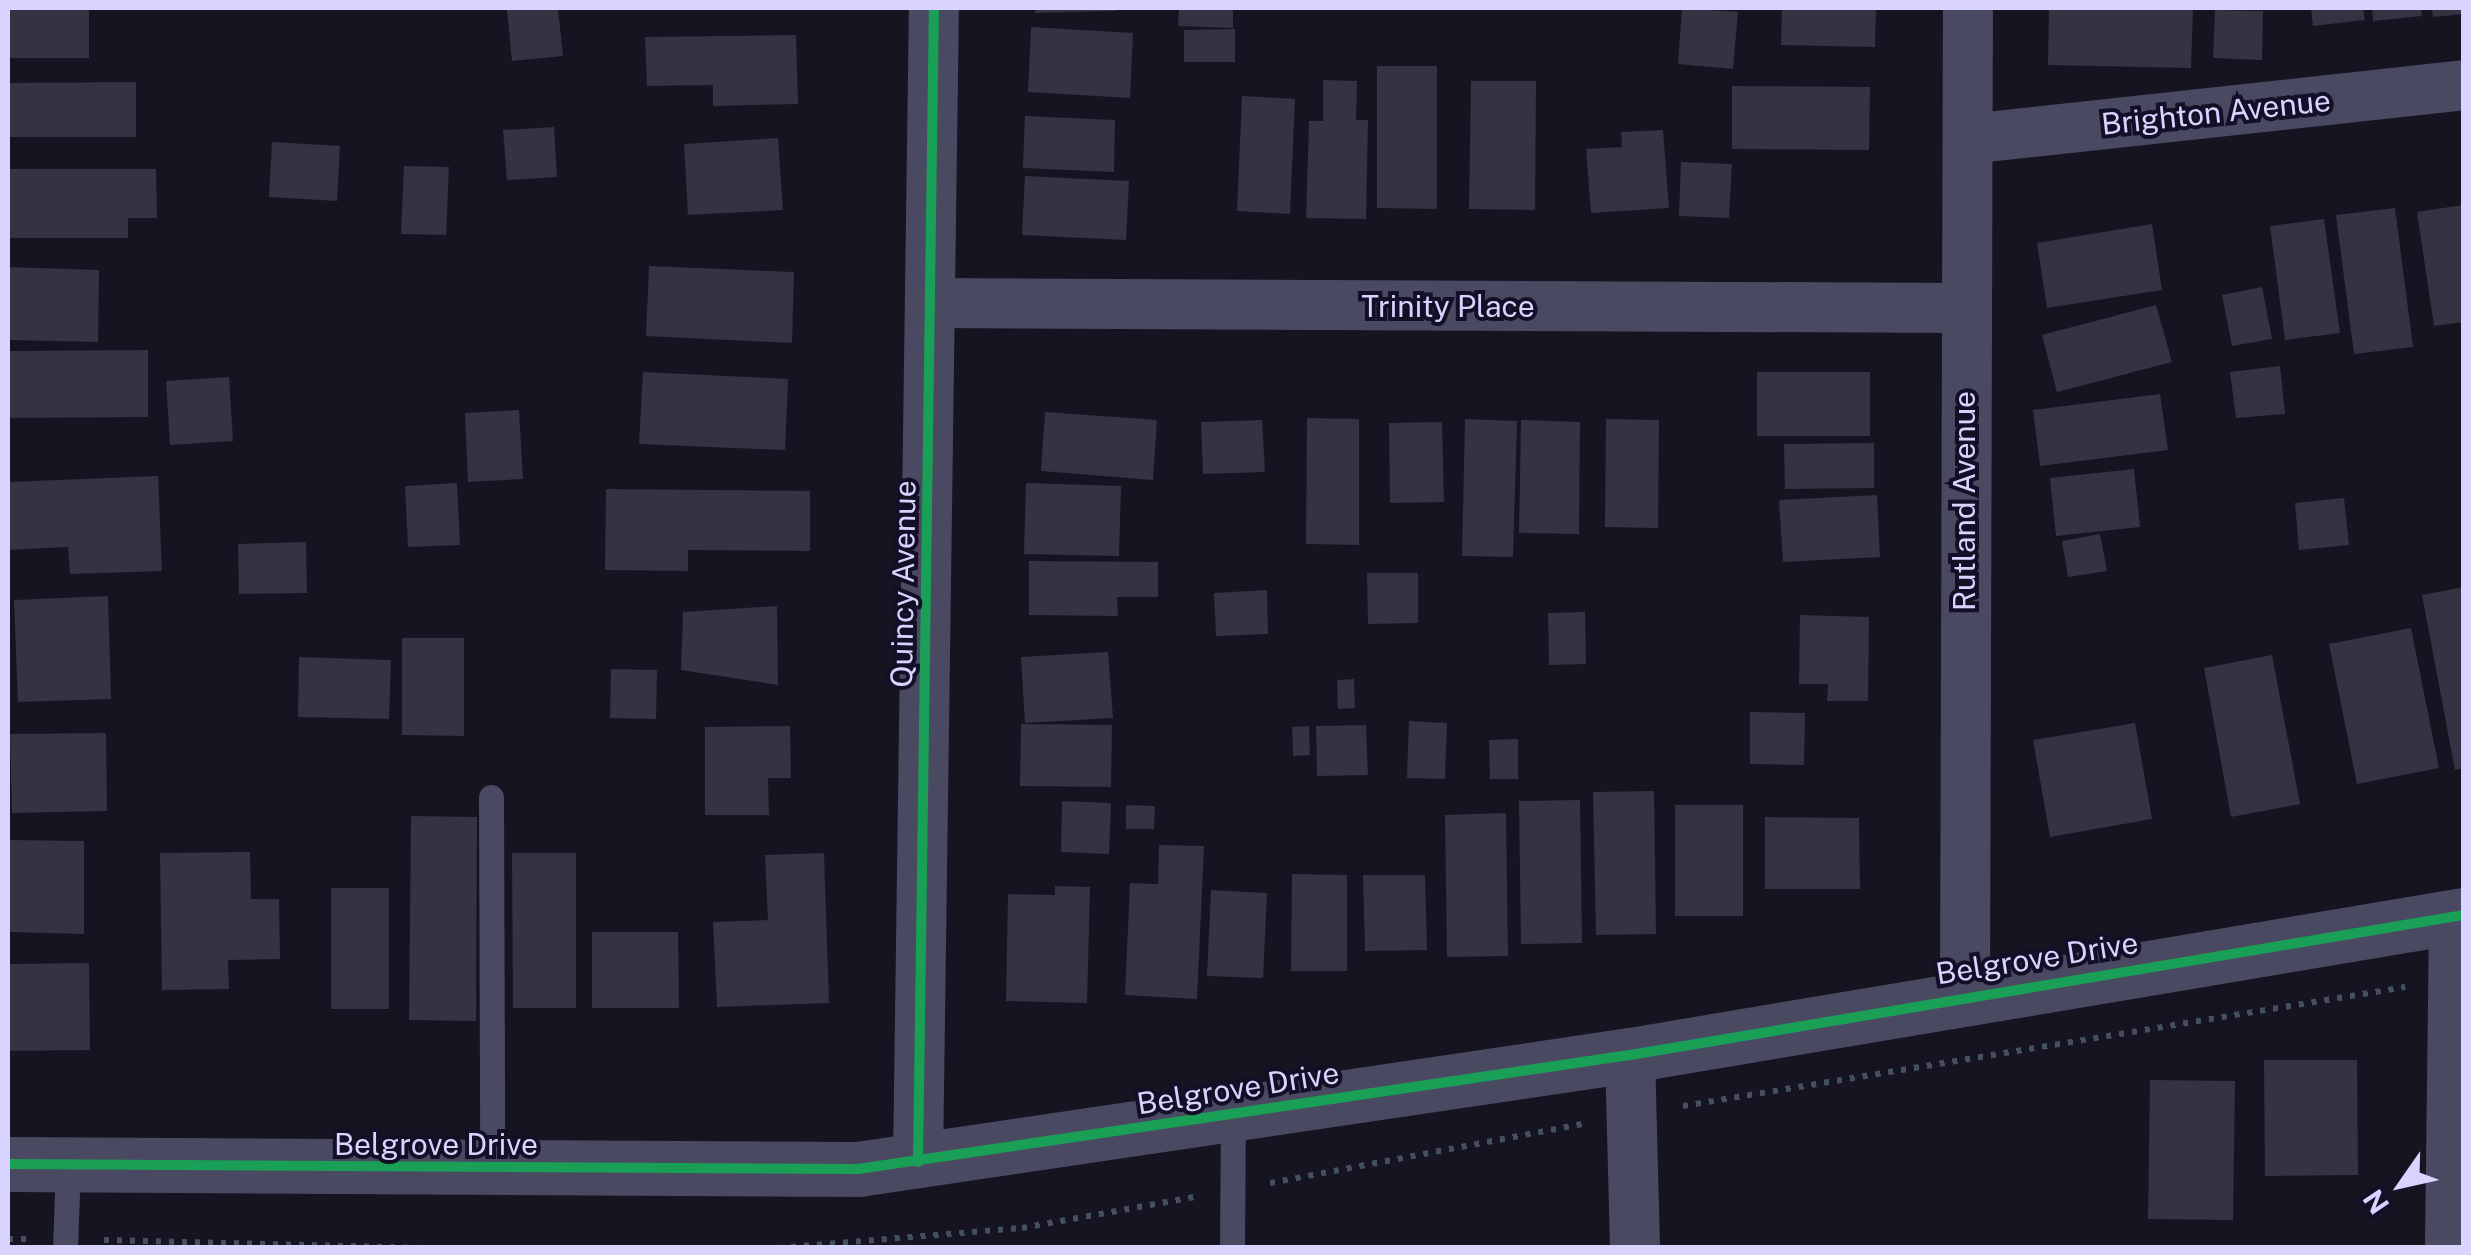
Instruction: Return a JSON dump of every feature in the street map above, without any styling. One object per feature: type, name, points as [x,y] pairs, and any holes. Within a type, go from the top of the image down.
[{"type":"street","name":"Quincy Avenue","points":[[918,1162],[934,303],[934,8]]},
{"type":"street","name":"Rutland Avenue","points":[[1965,994],[1963,308],[1968,8]]},
{"type":"street","name":"Brighton Avenue","points":[[1968,139],[2464,85]]},
{"type":"street","name":"Trinity Place","points":[[934,303],[1963,308]]},
{"type":"street","name":"Belgrove Drive","points":[[8,1164],[492,1170],[918,1162],[1630,1055],[1965,994],[2459,915]]},
{"type":"street","points":[[2450,1248],[2459,915]]},
{"type":"street","points":[[1630,1055],[1635,1248]]},
{"type":"lane","points":[[491,797],[492,1170]]},
{"type":"lane","points":[[1232,1248],[1233,1114]]},
{"type":"lane","points":[[65,1243],[68,1165]]},
{"type":"path","points":[[8,1240],[427,1248]]},
{"type":"building","points":[[8,8],[89,8],[89,58],[8,58]]},
{"type":"building","points":[[558,8],[563,56],[512,61],[507,10]]},
{"type":"building","points":[[1035,8],[1115,8],[1115,11],[1035,13]]},
{"type":"building","points":[[1179,8],[1233,8],[1233,28],[1178,26]]},
{"type":"building","points":[[1682,8],[1738,12],[1733,69],[1678,64]]},
{"type":"building","points":[[1782,8],[1876,8],[1875,47],[1781,45]]},
{"type":"building","points":[[2049,8],[2193,9],[2191,68],[2048,65]]},
{"type":"building","points":[[2311,8],[2363,8],[2365,20],[2313,26]]},
{"type":"building","points":[[2372,8],[2421,8],[2422,16],[2373,21]]},
{"type":"building","points":[[2432,8],[2464,8],[2464,14],[2433,17]]},
{"type":"building","points":[[2215,10],[2263,11],[2262,60],[2213,58]]},
{"type":"building","points":[[1031,27],[1133,33],[1130,98],[1028,92]]},
{"type":"building","points":[[1235,29],[1235,62],[1184,62],[1184,30]]},
{"type":"building","points":[[796,35],[798,104],[713,106],[713,85],[647,86],[645,37]]},
{"type":"building","points":[[1377,66],[1437,66],[1437,209],[1377,208]]},
{"type":"building","points":[[1323,80],[1357,81],[1356,120],[1368,120],[1366,219],[1306,218],[1309,121],[1323,121]]},
{"type":"building","points":[[1471,81],[1536,81],[1535,210],[1469,209]]},
{"type":"building","points":[[136,82],[136,137],[8,137],[8,83]]},
{"type":"building","points":[[1732,86],[1870,87],[1869,150],[1732,149]]},
{"type":"building","points":[[1242,96],[1295,99],[1290,214],[1237,211]]},
{"type":"building","points":[[1025,116],[1115,120],[1114,172],[1023,168]]},
{"type":"building","points":[[554,127],[557,177],[507,180],[503,130]]},
{"type":"building","points":[[1663,130],[1669,208],[1591,213],[1586,149],[1622,147],[1621,132]]},
{"type":"building","points":[[778,138],[783,210],[688,215],[684,144]]},
{"type":"building","points":[[272,142],[340,146],[337,201],[269,197]]},
{"type":"building","points":[[1681,162],[1732,164],[1729,218],[1679,216]]},
{"type":"building","points":[[404,166],[449,167],[446,235],[401,234]]},
{"type":"building","points":[[8,169],[156,169],[157,218],[128,218],[128,238],[8,238]]},
{"type":"building","points":[[1025,176],[1129,181],[1126,240],[1022,235]]},
{"type":"building","points":[[2463,205],[2464,322],[2434,326],[2417,212]]},
{"type":"building","points":[[2395,208],[2413,347],[2354,354],[2336,215]]},
{"type":"building","points":[[2324,219],[2340,333],[2285,340],[2270,226]]},
{"type":"building","points":[[2152,224],[2162,290],[2047,308],[2037,243]]},
{"type":"building","points":[[649,266],[794,272],[792,343],[646,336]]},
{"type":"building","points":[[8,267],[99,270],[98,342],[8,340]]},
{"type":"building","points":[[2262,287],[2272,339],[2232,346],[2222,295]]},
{"type":"building","points":[[2156,305],[2172,362],[2057,392],[2042,335]]},
{"type":"building","points":[[148,350],[148,417],[8,418],[8,351]]},
{"type":"building","points":[[2280,366],[2285,414],[2236,418],[2230,372]]},
{"type":"building","points":[[643,372],[788,379],[785,450],[639,444]]},
{"type":"building","points":[[1757,372],[1870,372],[1870,436],[1757,436]]},
{"type":"building","points":[[229,377],[233,441],[170,445],[166,381]]},
{"type":"building","points":[[2160,394],[2168,450],[2040,466],[2033,410]]},
{"type":"building","points":[[519,410],[523,479],[468,482],[465,413]]},
{"type":"building","points":[[1045,412],[1157,420],[1153,480],[1041,471]]},
{"type":"building","points":[[1307,418],[1359,419],[1359,545],[1306,544]]},
{"type":"building","points":[[1465,419],[1517,421],[1513,557],[1462,556]]},
{"type":"building","points":[[1606,419],[1659,420],[1658,528],[1605,527]]},
{"type":"building","points":[[1262,420],[1265,472],[1203,474],[1201,422]]},
{"type":"building","points":[[1521,420],[1580,422],[1579,534],[1519,533]]},
{"type":"building","points":[[1442,422],[1444,502],[1390,503],[1389,423]]},
{"type":"building","points":[[1874,443],[1874,488],[1785,489],[1784,444]]},
{"type":"building","points":[[2134,469],[2140,527],[2056,536],[2050,478]]},
{"type":"building","points":[[158,476],[162,571],[70,574],[68,547],[8,550],[8,482]]},
{"type":"building","points":[[457,483],[460,545],[408,547],[405,486]]},
{"type":"building","points":[[1026,483],[1121,486],[1119,556],[1024,554]]},
{"type":"building","points":[[606,489],[810,491],[810,551],[688,550],[688,571],[605,570]]},
{"type":"building","points":[[1877,495],[1880,557],[1783,562],[1779,500]]},
{"type":"building","points":[[2344,498],[2349,545],[2299,550],[2295,503]]},
{"type":"building","points":[[2100,534],[2107,571],[2068,577],[2062,541]]},
{"type":"building","points":[[306,542],[307,593],[239,594],[238,544]]},
{"type":"building","points":[[1029,561],[1158,562],[1158,597],[1117,597],[1118,616],[1029,615]]},
{"type":"building","points":[[1367,573],[1418,573],[1418,623],[1368,624]]},
{"type":"building","points":[[2464,587],[2464,768],[2455,770],[2422,595]]},
{"type":"building","points":[[1267,590],[1268,634],[1216,636],[1214,593]]},
{"type":"building","points":[[108,596],[111,699],[18,702],[14,600]]},
{"type":"building","points":[[777,606],[778,685],[681,670],[683,612]]},
{"type":"building","points":[[1585,612],[1586,664],[1549,665],[1548,613]]},
{"type":"building","points":[[1800,615],[1869,617],[1868,701],[1827,701],[1828,684],[1799,684]]},
{"type":"building","points":[[2411,628],[2439,768],[2357,784],[2329,644]]},
{"type":"building","points":[[402,638],[464,638],[464,736],[402,735]]},
{"type":"building","points":[[1108,652],[1113,718],[1025,723],[1021,657]]},
{"type":"building","points":[[2272,655],[2300,804],[2231,817],[2204,668]]},
{"type":"building","points":[[299,657],[391,660],[389,719],[298,717]]},
{"type":"building","points":[[611,669],[657,670],[656,719],[610,718]]},
{"type":"building","points":[[1354,679],[1355,708],[1338,709],[1337,680]]},
{"type":"building","points":[[1750,712],[1805,713],[1804,765],[1750,764]]},
{"type":"building","points":[[1409,721],[1447,723],[1445,779],[1407,778]]},
{"type":"building","points":[[2135,723],[2152,819],[2050,837],[2033,740]]},
{"type":"building","points":[[1021,724],[1112,725],[1111,787],[1020,786]]},
{"type":"building","points":[[1366,725],[1368,775],[1317,776],[1316,726]]},
{"type":"building","points":[[790,726],[791,778],[768,778],[769,815],[705,815],[705,727]]},
{"type":"building","points":[[1309,726],[1310,755],[1293,756],[1292,727]]},
{"type":"building","points":[[106,733],[107,811],[12,813],[10,734]]},
{"type":"building","points":[[1518,739],[1518,779],[1490,779],[1489,740]]},
{"type":"building","points":[[1654,791],[1656,934],[1596,935],[1593,792]]},
{"type":"building","points":[[1580,800],[1582,943],[1521,944],[1519,801]]},
{"type":"building","points":[[1062,801],[1111,803],[1109,854],[1061,852]]},
{"type":"building","points":[[1126,805],[1155,806],[1154,829],[1126,829]]},
{"type":"building","points":[[1675,805],[1743,805],[1743,916],[1675,916]]},
{"type":"building","points":[[1506,813],[1508,956],[1447,957],[1445,815]]},
{"type":"building","points":[[411,816],[477,817],[476,1021],[409,1020]]},
{"type":"building","points":[[1765,817],[1859,818],[1860,889],[1765,889]]},
{"type":"building","points":[[8,840],[84,841],[84,934],[8,932]]},
{"type":"building","points":[[1159,845],[1204,846],[1197,999],[1125,995],[1130,883],[1158,884]]},
{"type":"building","points":[[250,852],[251,899],[279,899],[280,959],[228,960],[229,989],[162,990],[160,853]]},
{"type":"building","points":[[512,853],[576,853],[576,1008],[513,1008]]},
{"type":"building","points":[[824,853],[829,1003],[717,1007],[713,922],[768,920],[765,855]]},
{"type":"building","points":[[1292,874],[1347,875],[1347,971],[1291,971]]},
{"type":"building","points":[[1363,875],[1425,875],[1427,950],[1365,951]]},
{"type":"building","points":[[1055,886],[1090,887],[1087,1003],[1006,1001],[1008,894],[1055,895]]},
{"type":"building","points":[[331,888],[389,888],[389,1009],[331,1009]]},
{"type":"building","points":[[1211,890],[1267,893],[1263,978],[1207,976]]},
{"type":"building","points":[[592,932],[678,932],[679,1008],[592,1008]]},
{"type":"building","points":[[89,963],[90,1050],[8,1051],[8,964]]},
{"type":"building","points":[[2264,1060],[2357,1060],[2358,1175],[2265,1176]]},
{"type":"building","points":[[2150,1080],[2235,1081],[2233,1220],[2148,1219]]},
{"type":"cycle path","points":[[918,1162],[934,8]]},
{"type":"cycle path","points":[[8,1164],[858,1169],[1630,1055],[2464,915]]}]
